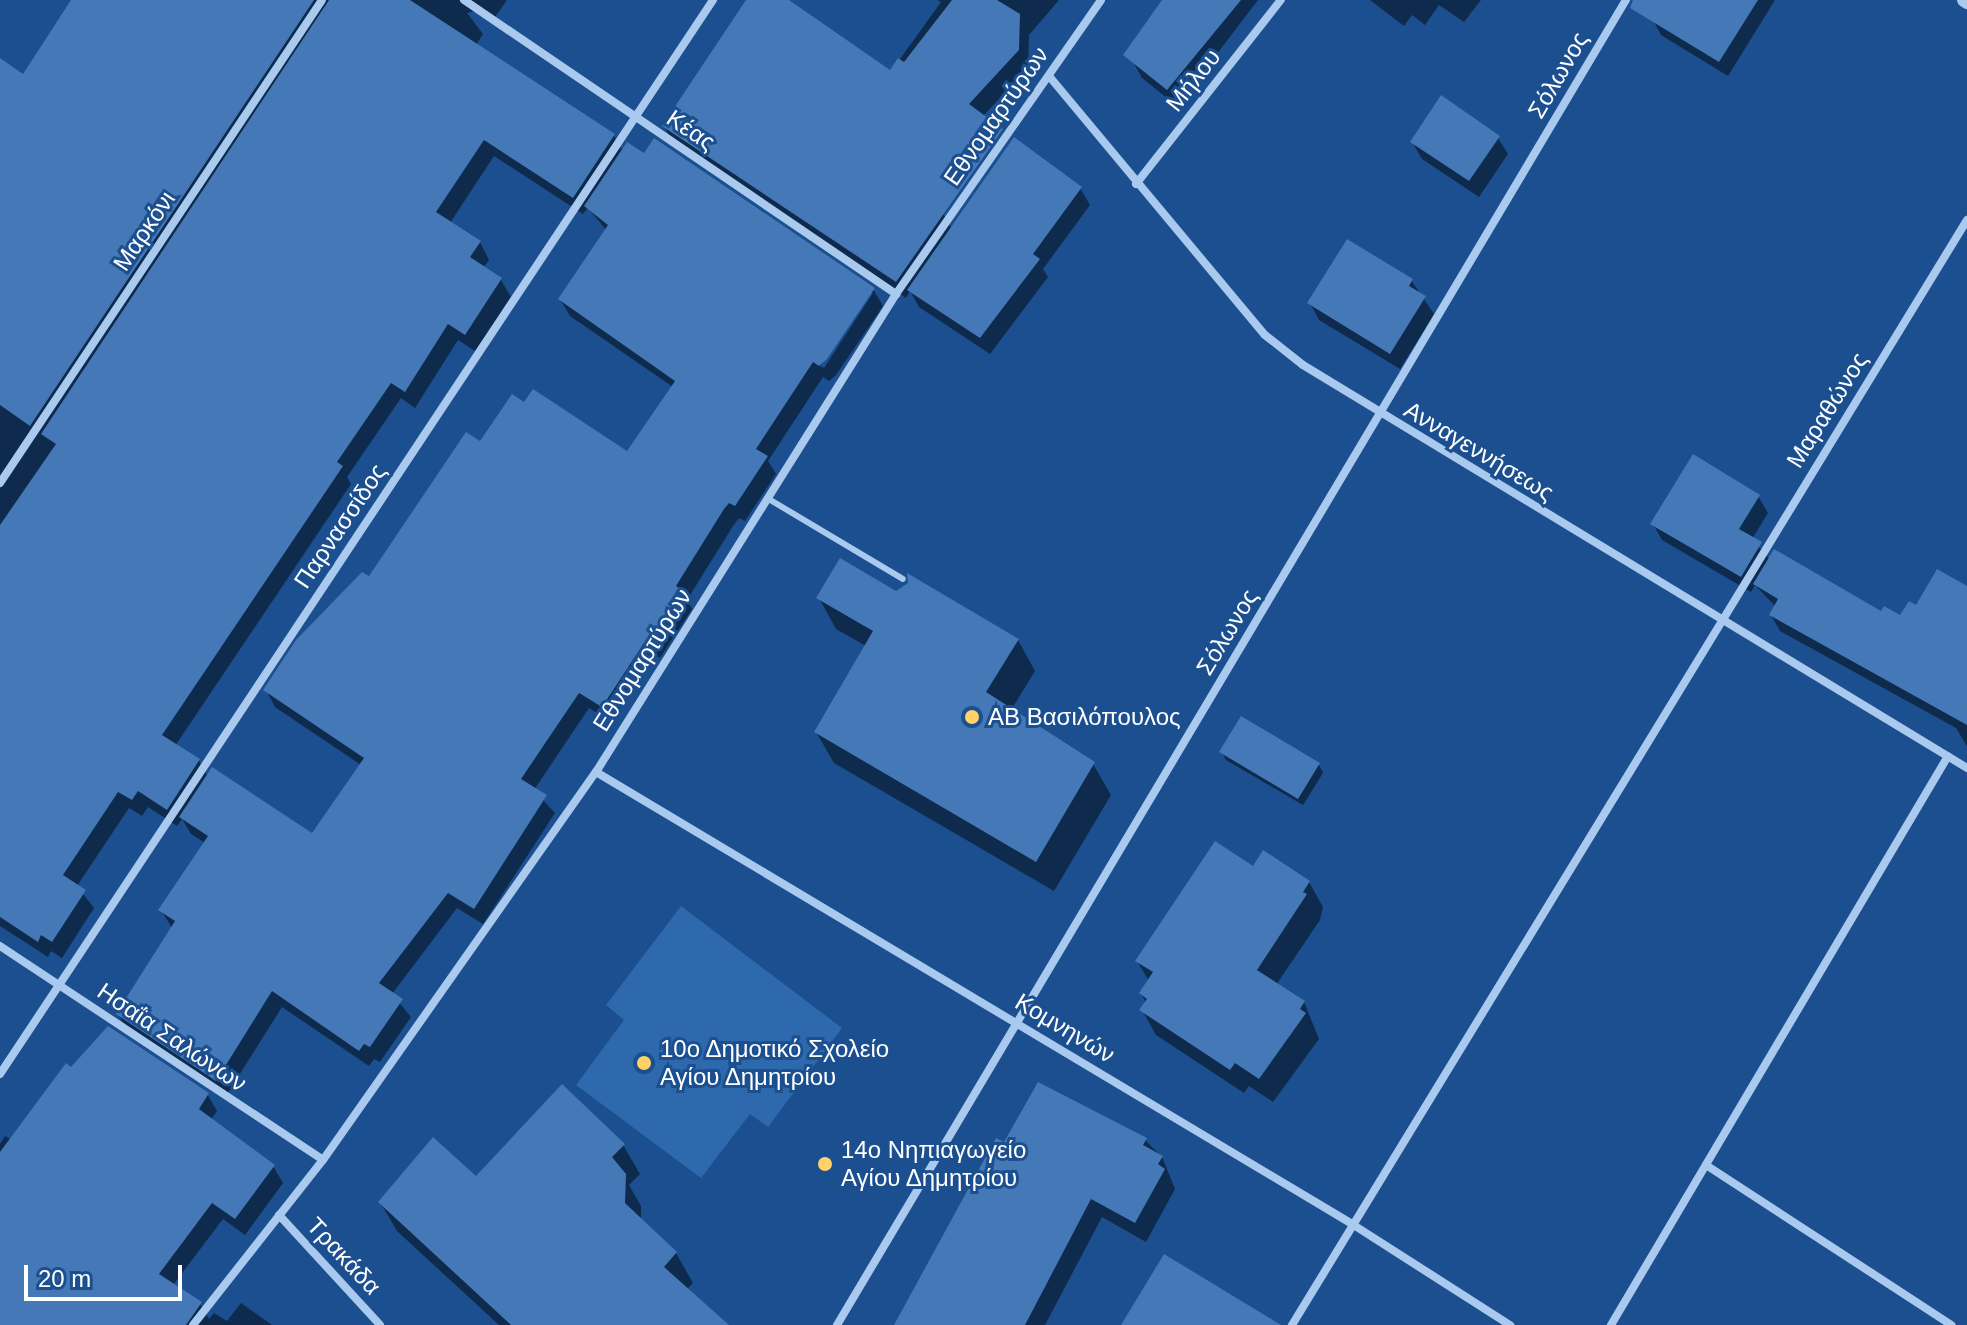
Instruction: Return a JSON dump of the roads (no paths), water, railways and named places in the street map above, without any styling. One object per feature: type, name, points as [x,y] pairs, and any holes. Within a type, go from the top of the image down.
[{"type":"street","name":"Μαρκόνι","points":[[0,483],[322,0]]},
{"type":"street","name":"Κέας","points":[[464,0],[896,294]]},
{"type":"street","name":"Παρνασσίδος","points":[[0,1074],[713,0]]},
{"type":"street","name":"Εθνομαρτύρων","points":[[193,1325],[323,1160],[596,772],[896,294],[1101,0]]},
{"type":"street","name":"Μήλου","points":[[1136,184],[1281,0]]},
{"type":"street","name":"Σόλωνος","points":[[837,1325],[1382,416],[1626,0]]},
{"type":"street","name":"Ανναγεννήσεως","points":[[1049,76],[1265,335],[1382,416],[1967,768]]},
{"type":"street","name":"Μαραθώνος","points":[[1352,1224],[1967,220]]},
{"type":"street","points":[[1611,1325],[1948,756]]},
{"type":"street","name":"Κομνηνών","points":[[596,772],[1352,1224],[1510,1325]]},
{"type":"street","name":"Ησαΐα Σαλώνων","points":[[0,946],[323,1160]]},
{"type":"street","points":[[1706,1165],[1951,1325]]},
{"type":"street","name":"Τρακάδα","points":[[279,1215],[380,1325]]},
{"type":"street","points":[[1292,1325],[1352,1224]]},
{"type":"lane","points":[[767,498],[903,579]]},
{"type":"place","name":"ΑΒ Βασιλόπουλος","points":[[972,717]]},
{"type":"place","name":"10ο Δημοτικό Σχολείο Αγίου Δημητρίου","points":[[644,1063]]},
{"type":"place","name":"14ο Νηπιαγωγείο Αγίου Δημητρίου","points":[[825,1164]]}]
